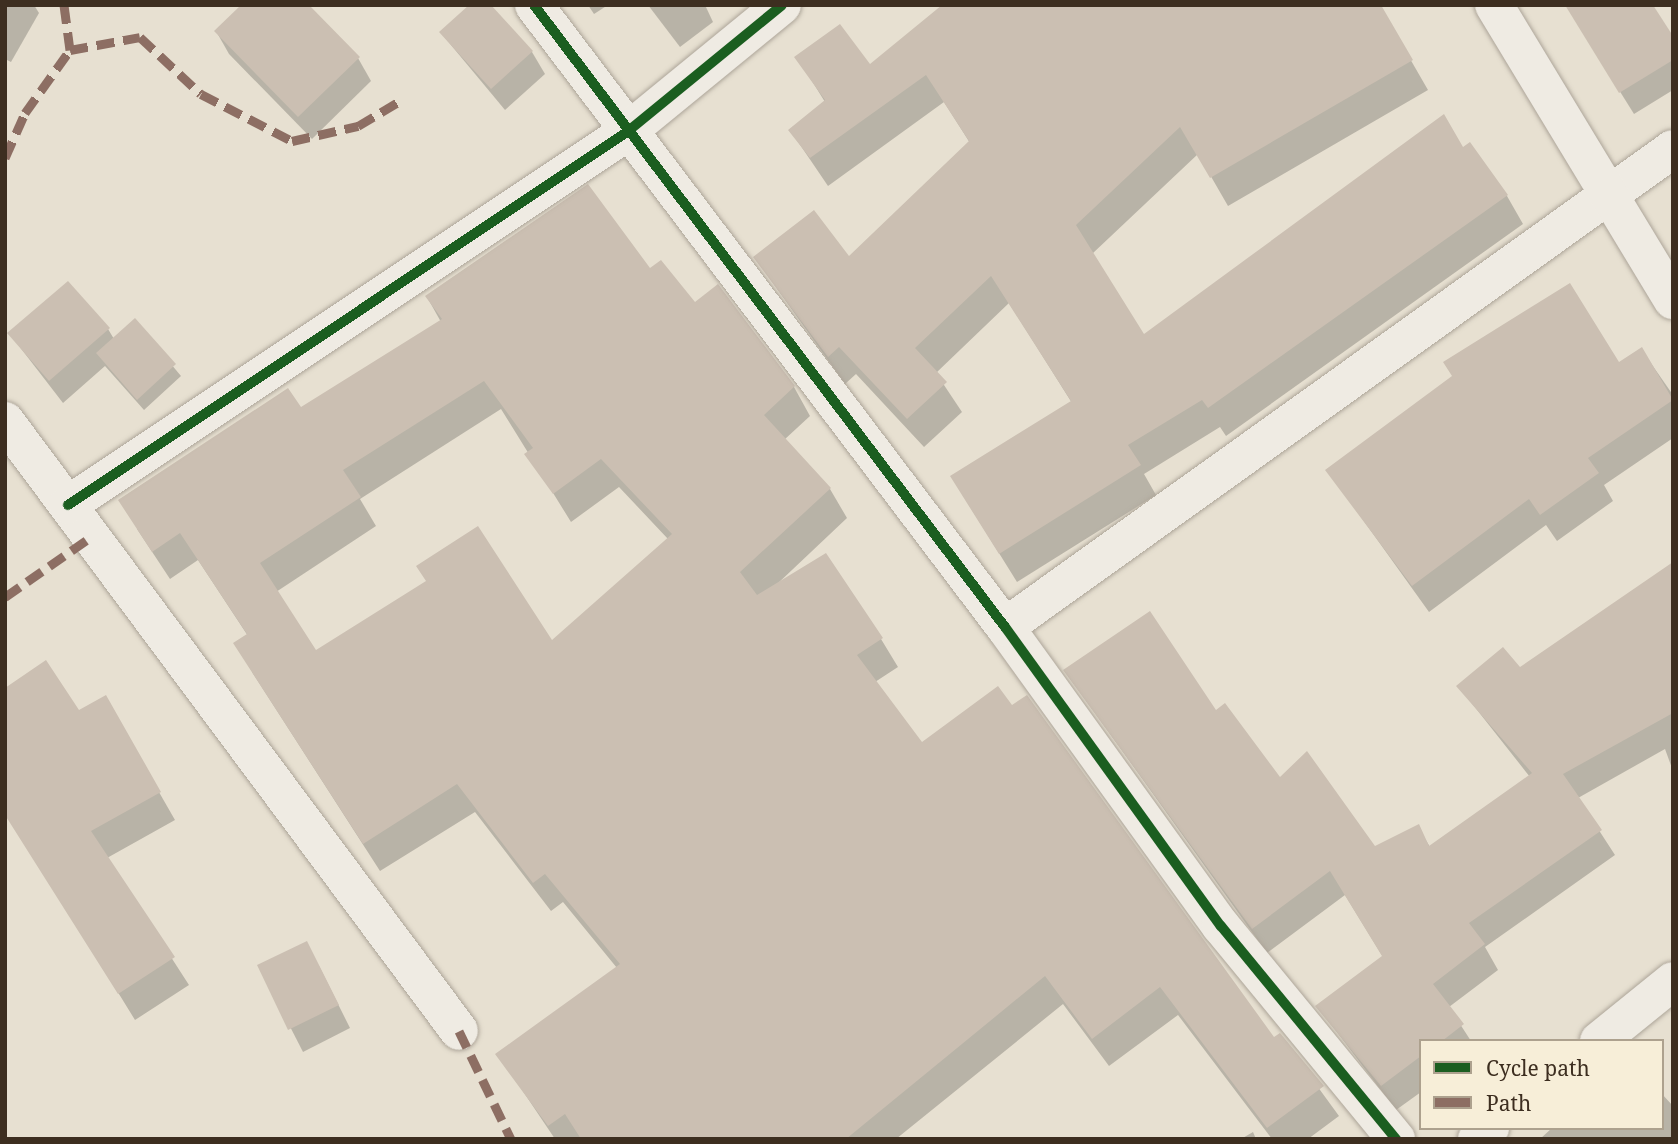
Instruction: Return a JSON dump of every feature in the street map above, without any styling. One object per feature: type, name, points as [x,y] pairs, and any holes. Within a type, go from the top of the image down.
[{"type":"street","points":[[534,5],[627,132],[1005,627],[1220,926],[1396,1139]]},
{"type":"street","points":[[68,505],[627,132],[782,5]]},
{"type":"street","points":[[1494,5],[1673,300]]},
{"type":"street","points":[[1005,627],[1673,149]]},
{"type":"street","points":[[5,421],[459,1031]]},
{"type":"street","points":[[1601,1039],[1673,981]]},
{"type":"building","points":[[241,5],[309,5],[360,57],[298,117],[214,31]]},
{"type":"building","points":[[469,5],[491,5],[533,51],[491,89],[439,32]]},
{"type":"building","points":[[942,5],[1381,5],[1413,60],[1210,178],[1180,127],[1076,225],[1144,334],[1444,114],[1463,147],[1470,142],[1508,195],[1208,408],[1202,400],[1128,445],[1141,465],[999,554],[950,476],[1071,401],[991,276],[915,348],[947,382],[907,419],[839,347],[828,357],[753,257],[814,210],[849,256],[969,141],[926,75],[810,158],[788,130],[825,100],[794,57],[840,24],[870,64]]},
{"type":"building","points":[[1565,5],[1653,5],[1673,36],[1673,60],[1619,93]]},
{"type":"building","points":[[588,184],[650,268],[661,260],[695,302],[718,284],[795,386],[764,415],[831,488],[740,572],[757,595],[826,553],[883,638],[857,655],[922,742],[998,686],[1012,705],[1027,695],[1274,1037],[1280,1033],[1324,1086],[1267,1128],[1160,987],[1092,1039],[1045,976],[846,1139],[581,1139],[565,1114],[548,1126],[495,1054],[620,964],[545,874],[533,883],[457,784],[363,844],[233,643],[247,634],[180,533],[152,552],[118,500],[288,388],[301,407],[442,319],[425,296]],"holes":[[[484,381],[533,448],[524,454],[553,494],[601,459],[672,534],[552,640],[478,526],[416,566],[426,581],[316,650],[260,563],[361,497],[343,470]]]},
{"type":"building","points":[[68,281],[110,328],[49,381],[7,333]]},
{"type":"building","points":[[1570,283],[1619,362],[1642,347],[1673,400],[1588,458],[1599,473],[1540,515],[1529,499],[1412,586],[1325,470],[1452,376],[1443,362]]},
{"type":"building","points":[[135,318],[176,364],[137,400],[96,353]]},
{"type":"building","points":[[1673,562],[1673,713],[1563,774],[1602,830],[1469,923],[1485,944],[1433,984],[1464,1024],[1445,1039],[1419,1039],[1419,1058],[1381,1086],[1315,1006],[1382,956],[1330,871],[1252,929],[1063,670],[1150,611],[1216,710],[1225,703],[1280,777],[1307,751],[1375,846],[1419,824],[1429,846],[1532,773],[1456,686],[1503,647],[1520,667]]},
{"type":"building","points":[[46,660],[79,710],[106,695],[161,792],[91,831],[175,957],[118,994],[5,815],[5,688]]},
{"type":"building","points":[[307,941],[339,1005],[288,1030],[257,965]]},
{"type":"marked path","points":[[5,158],[25,113],[70,50],[64,5]]},
{"type":"marked path","points":[[70,50],[140,37],[201,94],[292,141],[358,126],[400,101]]},
{"type":"marked path","points":[[5,597],[91,537]]},
{"type":"marked path","points":[[459,1031],[511,1139]]},
{"type":"cycle path","points":[[534,5],[1005,627],[1221,926],[1396,1139]]},
{"type":"cycle path","points":[[68,505],[627,132],[782,5]]}]
